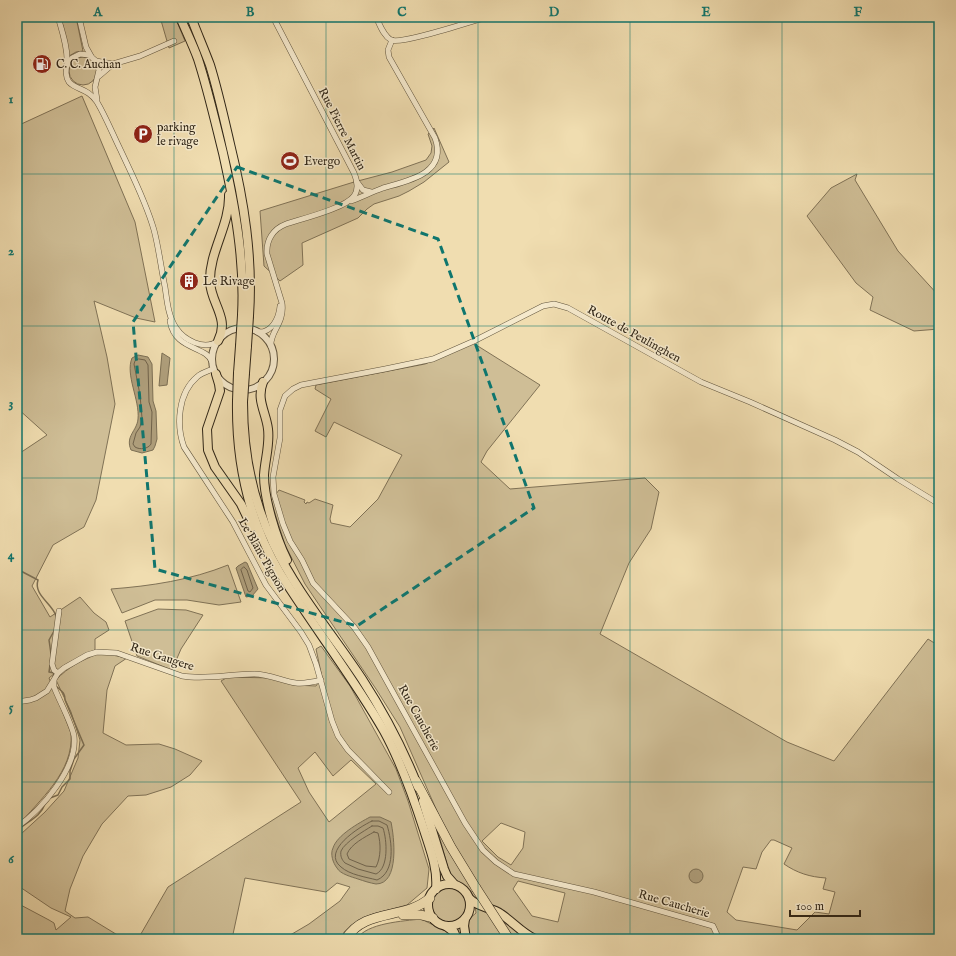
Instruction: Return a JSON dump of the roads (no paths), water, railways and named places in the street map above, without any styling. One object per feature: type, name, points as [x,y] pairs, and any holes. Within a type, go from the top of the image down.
[{"type":"highway","points":[[416,781],[451,847],[509,939]]},
{"type":"highway","points":[[346,939],[353,929],[367,920],[414,908],[430,898]]},
{"type":"highway","points":[[351,939],[366,925],[385,918],[418,914],[427,915],[433,918]]},
{"type":"main road","points":[[180,17],[194,47],[202,72],[226,166],[240,246],[246,315]]},
{"type":"main road","points":[[190,17],[209,64],[216,86],[242,195],[246,225],[249,258],[237,430],[240,463],[246,494],[254,521],[274,564],[377,719],[396,756],[432,853],[436,874],[436,889]]},
{"type":"main road","points":[[218,341],[222,332],[222,322],[212,292],[210,276],[228,210],[229,191],[226,166]]},
{"type":"main road","points":[[214,368],[220,384],[220,391],[207,429],[207,444],[210,456],[215,467],[241,504],[264,554],[275,573],[326,643]]},
{"type":"main road","points":[[263,382],[260,396],[269,434],[264,473],[265,487],[278,539],[285,556],[332,636]]},
{"type":"main road","points":[[240,401],[247,462],[256,498],[273,544],[285,566],[362,679],[400,746],[416,781],[447,876],[454,884],[464,890],[470,899],[477,905],[501,914],[535,939]]},
{"type":"main road","points":[[454,884],[444,884],[436,889],[430,898],[429,909],[433,918],[454,932],[457,939]]},
{"type":"main road","points":[[466,939],[464,926],[470,907],[470,899]]},
{"type":"main road","points":[[446,926],[458,924],[477,910],[487,909]]},
{"type":"street","points":[[58,17],[66,51],[66,71],[68,80],[73,85],[90,94],[99,106]]},
{"type":"street","points":[[79,17],[86,47],[99,68],[95,94],[99,106],[147,208],[158,247],[169,310],[173,324],[179,332],[195,343],[205,345],[213,344],[218,341]]},
{"type":"street","name":"Rue Pierre Martin","points":[[273,17],[354,173],[357,181],[356,193],[348,202]]},
{"type":"street","points":[[376,17],[385,34],[392,40],[396,41],[487,17]]},
{"type":"street","points":[[271,346],[272,338],[278,328],[282,316],[283,307],[267,254],[269,240],[274,232],[286,224],[348,202],[371,192],[422,175],[431,168],[435,158],[437,152],[433,135],[390,59],[388,50],[392,40]]},
{"type":"street","points":[[96,61],[113,64],[140,56],[174,41]]},
{"type":"street","points":[[67,65],[72,58],[78,55],[84,54],[91,56]]},
{"type":"street","points":[[79,88],[89,87],[113,64]]},
{"type":"street","points":[[357,181],[363,190],[371,192]]},
{"type":"street","points":[[258,332],[267,331],[275,322],[280,310],[280,297]]},
{"type":"street","name":"Route de Peulinghen","points":[[304,384],[433,359],[474,341],[540,308],[551,304],[560,305],[568,308],[701,382],[754,403],[858,452],[898,480],[939,504]]},
{"type":"street","points":[[169,310],[170,325],[177,337],[185,344],[209,356],[214,368],[227,386],[239,390],[252,389],[263,382],[270,375],[274,356],[271,346],[266,338],[258,332],[246,328],[236,329],[227,332],[218,341],[213,349],[214,368]]},
{"type":"street","name":"Le Blanc Pignon","points":[[214,368],[192,381],[187,390],[179,415],[179,428],[182,440],[190,458],[238,531],[266,585],[306,638],[313,653],[332,721],[338,736],[348,750],[389,792]]},
{"type":"street","name":"Rue Caucherie","points":[[304,384],[293,389],[285,396],[280,410],[280,438],[273,470],[272,483],[283,524],[290,541],[302,560],[313,583],[354,627],[368,646],[478,844],[496,862],[518,875],[560,883],[713,926],[719,939]]},
{"type":"street","points":[[58,673],[54,670],[52,664],[59,612]]},
{"type":"street","name":"Rue Gaugere","points":[[17,702],[36,698],[47,691],[58,673],[87,654],[103,652],[117,653],[182,676],[189,677],[204,678],[253,674],[270,676],[294,683],[321,680]]},
{"type":"street","points":[[17,827],[38,808],[57,786],[64,774],[75,746],[74,734],[54,688],[54,680]]},
{"type":"water","points":[[162,353],[170,358],[167,385],[159,386]]},
{"type":"water","points":[[138,355],[148,357],[152,364],[153,401],[156,411],[157,439],[155,446],[153,450],[142,453],[131,450],[129,441],[138,419],[137,404],[131,380],[130,365],[132,358]]},
{"type":"water","points":[[245,562],[247,563],[258,589],[252,596],[246,597],[236,568]]},
{"type":"water","points":[[370,817],[380,817],[391,822],[394,848],[394,858],[389,876],[384,882],[376,884],[346,875],[334,864],[332,858],[332,850],[335,843],[349,830]]},
{"type":"water","points":[[696,869],[701,871],[703,876],[701,881],[696,883],[691,881],[689,876],[691,871]]},
{"type":"waterway","points":[[17,569],[38,580],[38,590],[56,616]]},
{"type":"waterway","points":[[51,654],[49,640],[54,631]]},
{"type":"waterway","points":[[50,665],[49,672],[54,673],[53,678]]},
{"type":"waterway","points":[[50,798],[58,795],[62,787],[70,779],[70,771],[74,759],[84,745],[65,697],[56,686]]},
{"type":"waterway","points":[[17,831],[37,816],[45,804]]},
{"type":"place","name":"C. C. Auchan","points":[[42,64]]},
{"type":"place","name":"parking le rivage","points":[[143,134]]},
{"type":"place","name":"Evergo","points":[[290,161]]},
{"type":"place","name":"Le Rivage","points":[[189,281]]}]
